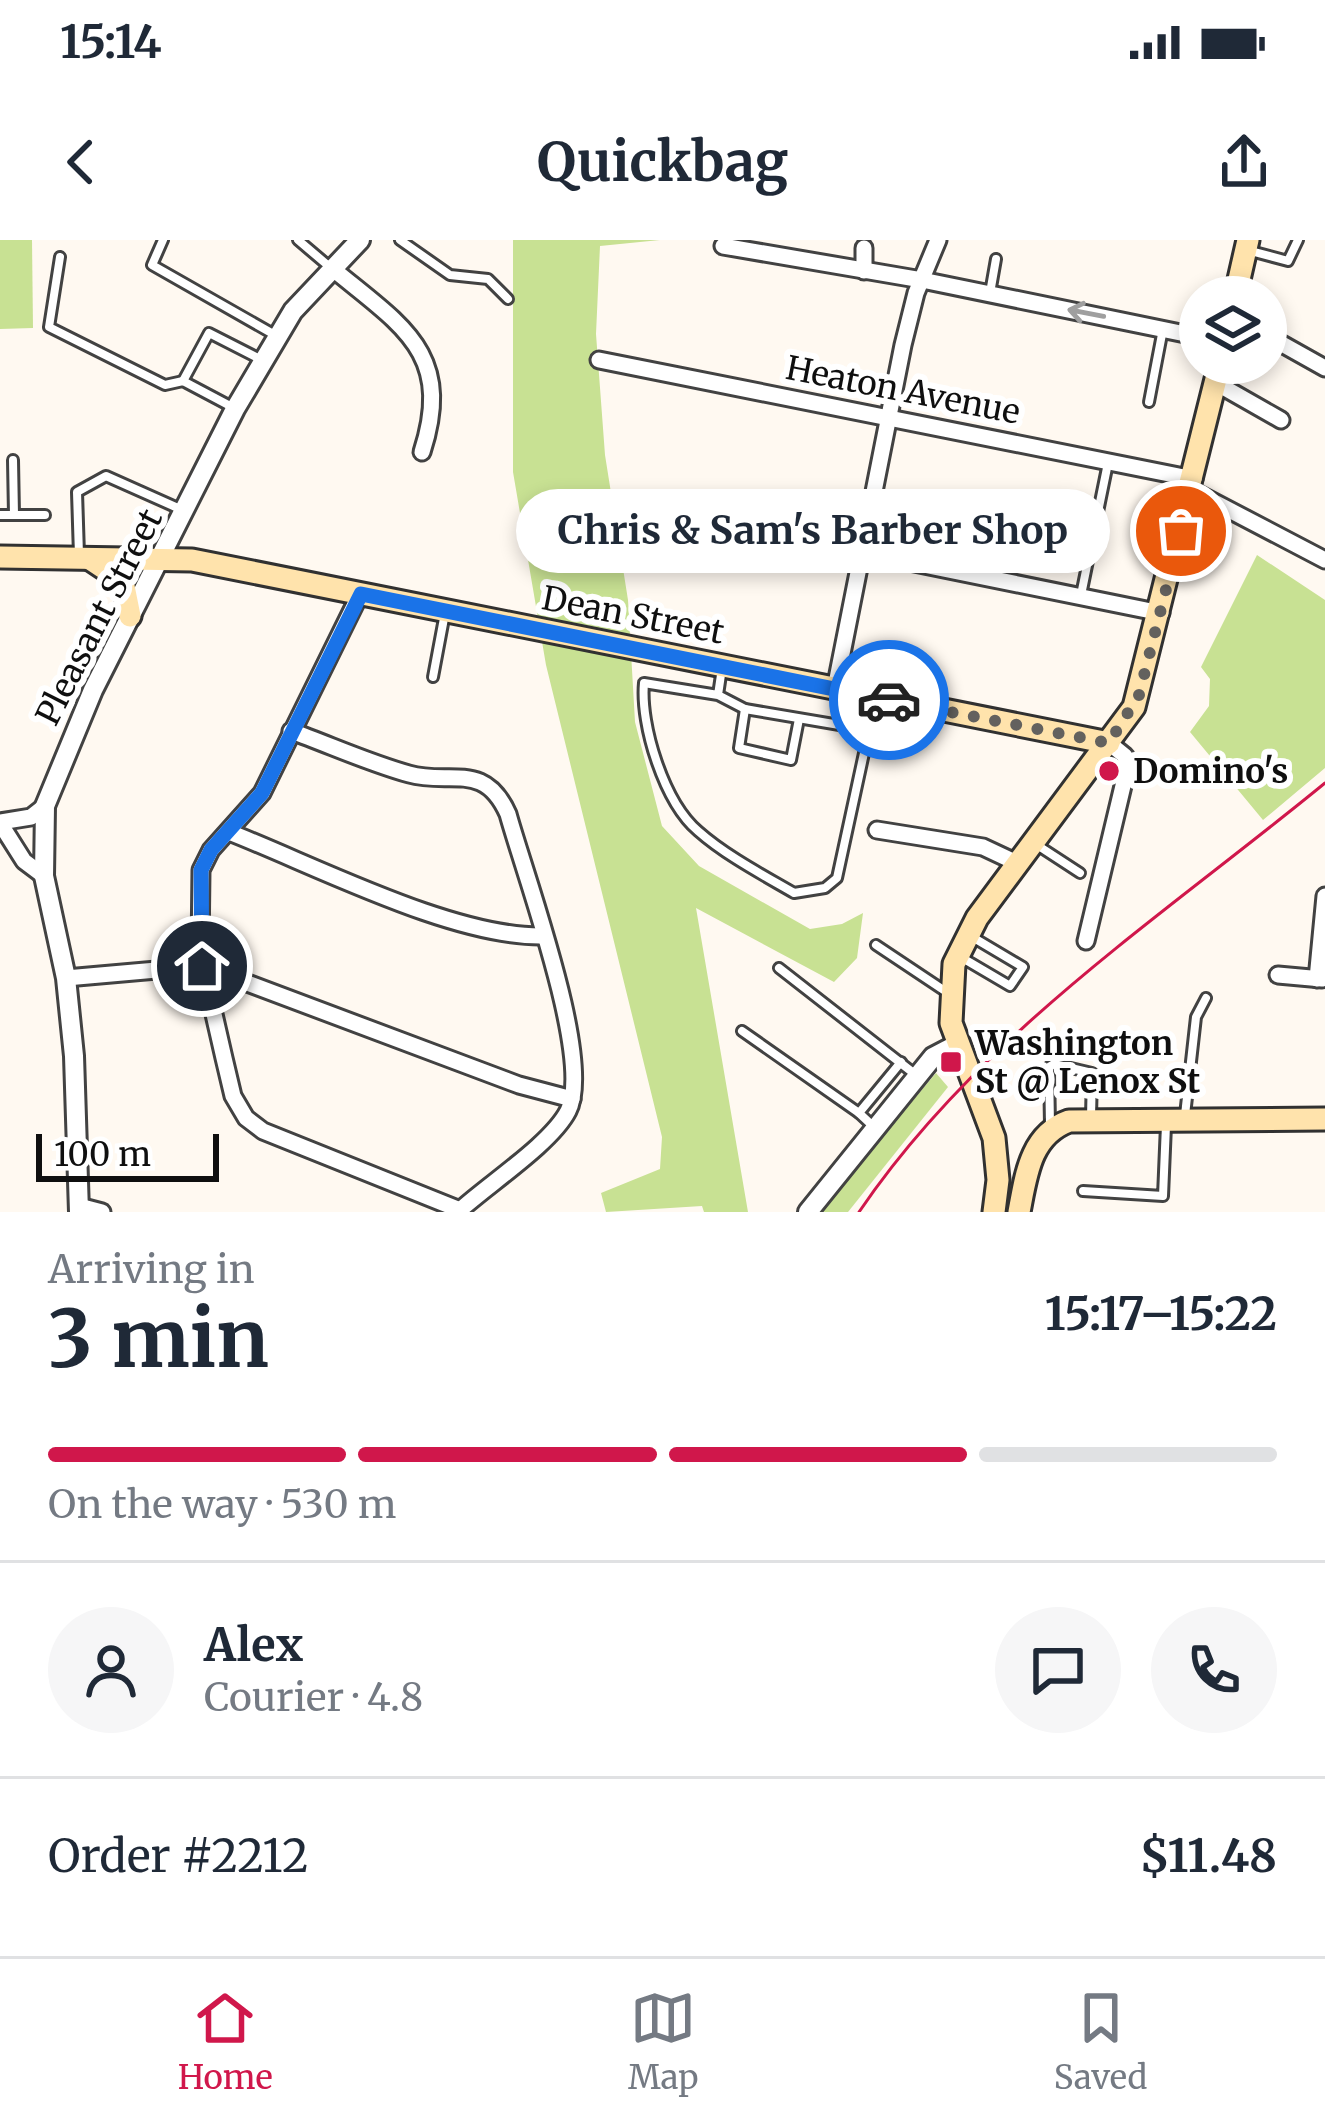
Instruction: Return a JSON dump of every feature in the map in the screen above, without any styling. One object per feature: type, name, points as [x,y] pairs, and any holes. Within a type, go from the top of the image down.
[{"type":"main road","points":[[1240,276],[1247,245]]},
{"type":"main road","points":[[994,1212],[994,1138],[956,1045],[950,994],[957,955],[967,934],[1109,743],[1139,695],[1215,384]]},
{"type":"main road","name":"Dean Street","points":[[0,556],[164,557],[1109,743]]},
{"type":"main road","points":[[81,556],[123,581],[130,616]]},
{"type":"main road","points":[[1019,1212],[1032,1158],[1050,1130],[1091,1118],[1325,1119]]},
{"type":"street","name":"Pleasant Street","points":[[79,1209],[66,978],[44,876],[45,806],[69,742],[235,409],[277,336],[360,240]]},
{"type":"street","points":[[836,689],[888,418],[922,280],[938,240]]},
{"type":"street","points":[[723,246],[1179,332]]},
{"type":"street","points":[[864,248],[864,271]]},
{"type":"street","points":[[332,269],[421,345],[433,394],[433,418],[422,452]]},
{"type":"street","points":[[1287,347],[1325,368]]},
{"type":"street","name":"Heaton Avenue","points":[[599,359],[1108,461],[1192,485],[1325,560]]},
{"type":"street","points":[[1233,384],[1281,420]]},
{"type":"street","points":[[614,502],[1161,613]]},
{"type":"street","points":[[291,731],[407,773],[460,775],[490,788],[508,814],[571,1028],[578,1082],[561,1120],[459,1211],[263,1130],[247,1118],[233,1096],[202,966],[201,870],[262,793],[291,731],[361,594]]},
{"type":"street","points":[[1085,941],[1127,769],[1125,756],[1109,743]]},
{"type":"street","points":[[44,876],[23,860],[0,822],[31,817],[45,806]]},
{"type":"street","points":[[877,830],[983,848],[1017,863]]},
{"type":"street","points":[[230,832],[450,919],[504,936],[542,936]]},
{"type":"street","points":[[0,862],[23,860]]},
{"type":"street","points":[[1278,975],[1321,979],[1324,896]]},
{"type":"street","points":[[66,978],[202,966],[519,1085],[572,1099]]},
{"type":"street","points":[[808,1212],[933,1057],[956,1045]]},
{"type":"street","points":[[79,1209],[102,1212]]},
{"type":"lane","points":[[163,240],[152,265],[277,336]]},
{"type":"lane","points":[[298,240],[332,269]]},
{"type":"lane","points":[[400,240],[450,275],[488,279],[508,299]]},
{"type":"lane","points":[[1247,245],[1288,260],[1298,240]]},
{"type":"lane","points":[[60,257],[49,327],[165,385],[183,381],[235,409]]},
{"type":"lane","points":[[990,295],[996,260]]},
{"type":"lane","points":[[1149,402],[1163,328]]},
{"type":"lane","points":[[183,381],[209,333],[263,361]]},
{"type":"lane","points":[[13,460],[14,515]]},
{"type":"lane","points":[[1080,598],[1108,461]]},
{"type":"lane","points":[[81,556],[77,492],[106,476],[185,512]]},
{"type":"lane","points":[[0,515],[45,515]]},
{"type":"lane","points":[[433,676],[446,611]]},
{"type":"lane","points":[[718,694],[722,666]]},
{"type":"lane","points":[[869,730],[745,709],[718,694],[644,683],[641,710],[655,757],[697,831],[804,895],[837,878],[878,697]]},
{"type":"lane","points":[[745,709],[740,748],[791,760],[800,719]]},
{"type":"lane","points":[[1032,842],[1080,873]]},
{"type":"lane","points":[[957,955],[1010,986],[1021,973],[1023,967],[967,934]]},
{"type":"lane","points":[[875,945],[950,994]]},
{"type":"lane","points":[[779,968],[917,1076]]},
{"type":"lane","points":[[1083,1191],[1163,1196],[1194,1028],[1206,998]]},
{"type":"lane","points":[[742,1031],[875,1128]]},
{"type":"lane","points":[[859,1113],[901,1062]]},
{"type":"lane","points":[[1050,1130],[1049,1067],[1054,1064],[1092,1073],[1091,1118]]},
{"type":"green space","points":[[0,240],[32,240],[33,328],[0,329]]},
{"type":"green space","points":[[513,240],[660,240],[600,246],[596,334],[605,455],[628,600],[635,722],[662,826],[699,866],[810,929],[842,924],[863,913],[857,958],[834,982],[696,908],[748,1212],[704,1212],[702,1206],[606,1212],[601,1193],[660,1169],[662,1137],[546,665],[513,472]]},
{"type":"green space","points":[[1257,555],[1325,600],[1325,768],[1263,820],[1190,732],[1209,706],[1210,679],[1201,667]]},
{"type":"green space","points":[[936,1073],[948,1087],[848,1212],[818,1212]]},
{"type":"railway","points":[[859,1212],[959,1089],[1016,1034],[1325,783]]},
{"type":"way so far","points":[[889,700],[1109,743],[1127,719],[1145,678],[1181,531]]},
{"type":"place","name":"Chris & Sam's Barber Shop","points":[[1181,531]]},
{"type":"place","name":"Domino's","points":[[1109,771]]},
{"type":"place","name":"Washington St @ Lenox St","points":[[951,1062]]},
{"type":"route","points":[[202,966],[201,870],[211,850],[262,793],[361,594],[889,700]]}]
